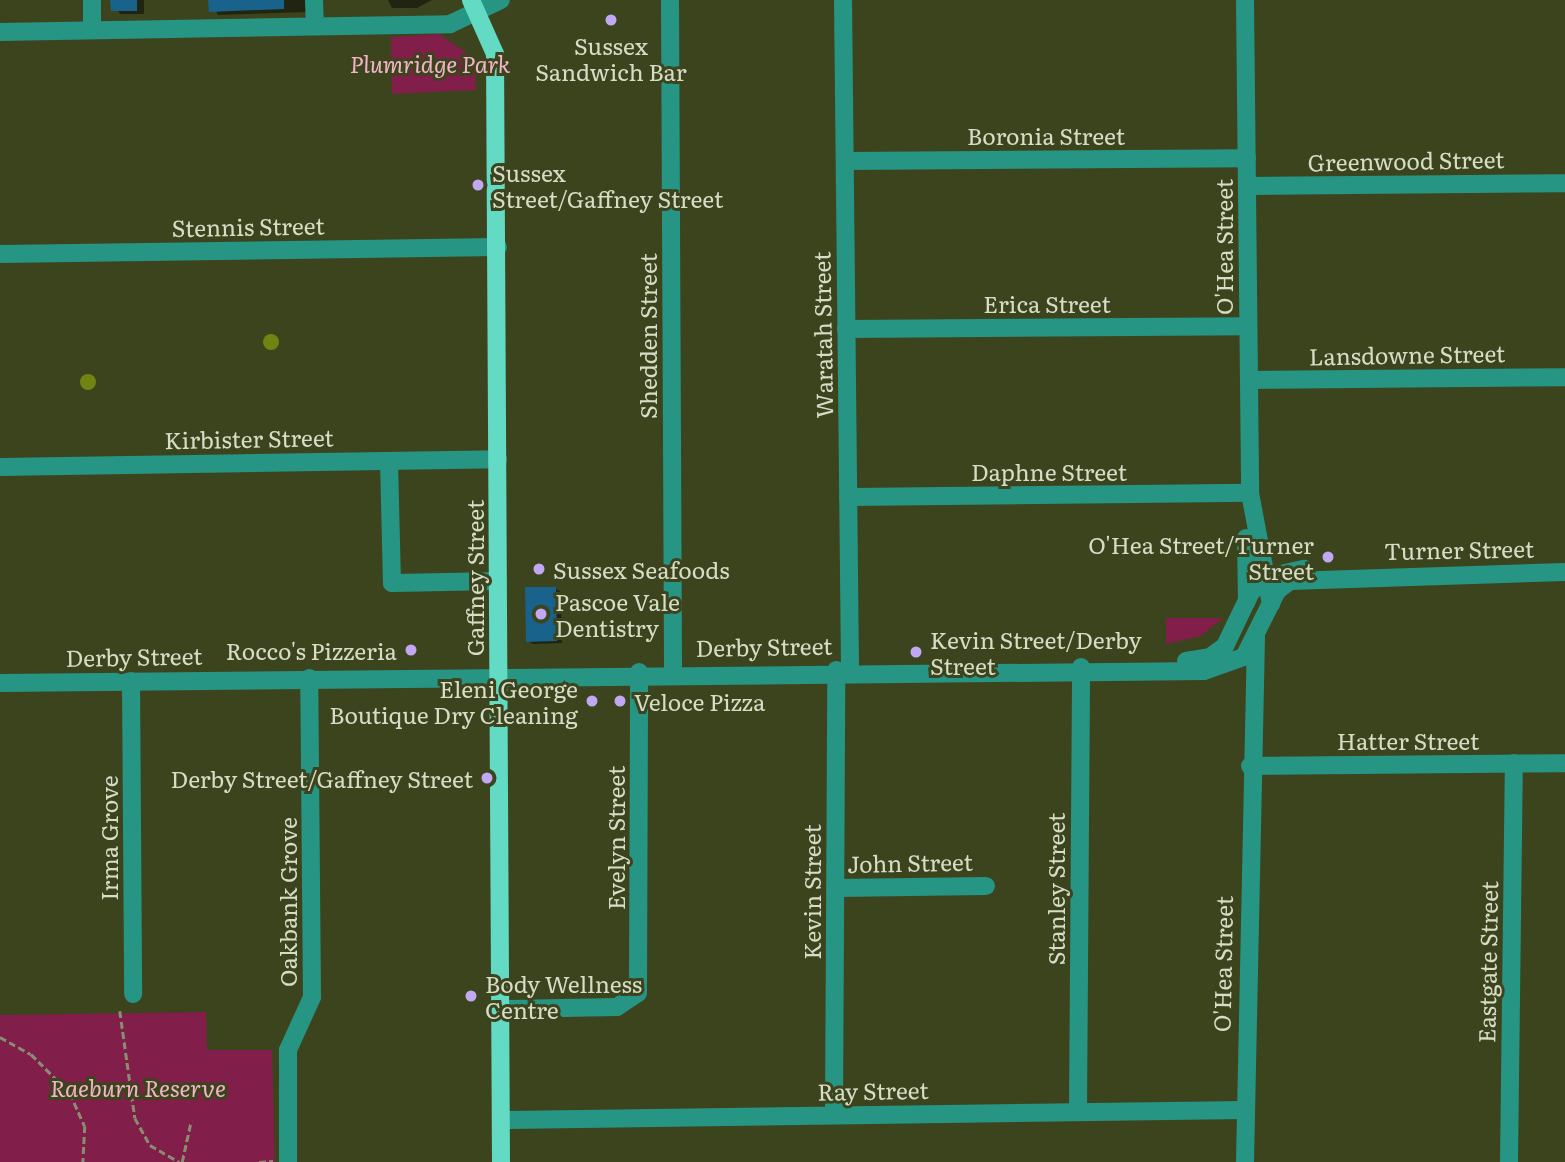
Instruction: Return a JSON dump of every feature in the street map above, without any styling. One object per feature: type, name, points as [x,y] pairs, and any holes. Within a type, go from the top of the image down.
[{"type":"main road","name":"Gaffney Street","points":[[475,7],[495,51],[501,1162]]},
{"type":"street","points":[[92,0],[92,30]]},
{"type":"street","points":[[314,0],[315,26]]},
{"type":"street","points":[[0,32],[450,24],[475,7],[501,0]]},
{"type":"street","name":"Shedden Street","points":[[670,0],[673,672]]},
{"type":"street","name":"Waratah Street","points":[[843,0],[848,497],[843,670]]},
{"type":"street","name":"O'Hea Street","points":[[1245,0],[1250,493],[1247,601]]},
{"type":"street","name":"Boronia Street","points":[[845,162],[1247,158]]},
{"type":"street","name":"Greenwood Street","points":[[1247,186],[1565,183]]},
{"type":"street","name":"Stennis Street","points":[[0,254],[498,247]]},
{"type":"street","name":"Erica Street","points":[[846,329],[1248,326]]},
{"type":"street","name":"Lansdowne Street","points":[[1249,380],[1565,377]]},
{"type":"street","name":"Kirbister Street","points":[[0,467],[498,459]]},
{"type":"street","points":[[389,461],[392,583],[498,581]]},
{"type":"street","name":"O'Hea Street","points":[[1250,493],[1256,552],[1268,577],[1270,604]]},
{"type":"street","name":"Daphne Street","points":[[848,497],[1250,493]]},
{"type":"street","name":"Turner Street","points":[[1268,577],[1319,568],[1353,574]]},
{"type":"street","name":"Turner Street","points":[[1247,631],[1290,581],[1353,574],[1565,572]]},
{"type":"street","points":[[1247,601],[1268,577]]},
{"type":"street","name":"Derby Street","points":[[1150,667],[1210,657],[1247,631],[1247,601]]},
{"type":"street","name":"O'Hea Street","points":[[1247,631],[1231,649],[1246,690],[1251,766]]},
{"type":"street","name":"O'Hea Street","points":[[1245,1162],[1251,766],[1247,631]]},
{"type":"street","name":"Derby Street","points":[[0,683],[1081,667],[1150,667],[1204,671],[1236,662]]},
{"type":"street","name":"Stanley Street","points":[[1078,1112],[1081,667]]},
{"type":"street","name":"Kevin Street","points":[[834,1115],[835,888],[843,670]]},
{"type":"street","name":"Evelyn Street","points":[[500,1009],[632,1002],[641,980],[639,672]]},
{"type":"street","name":"Oakbank Grove","points":[[288,1162],[288,1050],[312,997],[309,678]]},
{"type":"street","name":"Irma Grove","points":[[131,681],[133,995]]},
{"type":"street","name":"Hatter Street","points":[[1251,766],[1565,763]]},
{"type":"street","name":"Eastgate Street","points":[[1509,1162],[1514,764]]},
{"type":"street","name":"John Street","points":[[835,888],[986,886]]},
{"type":"street","name":"Ray Street","points":[[501,1120],[1245,1110]]},
{"type":"path","points":[[120,1011],[138,1125],[150,1145],[181,1162],[191,1121]]},
{"type":"path","points":[[0,1037],[31,1054],[70,1093],[85,1126],[83,1162]]},
{"type":"path","points":[[259,1162],[275,1161]]},
{"type":"green space","name":"Plumridge Park","points":[[439,34],[474,58],[476,90],[392,94],[391,37]]},
{"type":"green space","points":[[1166,618],[1223,618],[1201,636],[1166,644]]},
{"type":"green space","name":"Raeburn Reserve","points":[[206,1012],[207,1050],[272,1050],[275,1162],[0,1162],[0,1015]]},
{"type":"shaded area","points":[[271,334],[277,336],[277,348],[271,350],[265,348],[263,342],[265,336]]},
{"type":"shaded area","points":[[88,374],[94,376],[94,388],[88,390],[82,388],[80,382],[82,376]]},
{"type":"building","points":[[110,0],[137,0],[137,11],[111,11]]},
{"type":"building","points":[[208,0],[284,0],[284,9],[209,12]]},
{"type":"building","name":"Pascoe Vale Dentistry","points":[[525,587],[556,587],[557,641],[526,642]]},
{"type":"place","name":"Sussex Sandwich Bar","points":[[611,20]]},
{"type":"place","name":"Sussex Street/Gaffney Street","points":[[478,185]]},
{"type":"place","name":"O'Hea Street/Turner Street","points":[[1328,557]]},
{"type":"place","name":"Sussex Seafoods","points":[[539,569]]},
{"type":"place","name":"Pascoe Vale Dentistry","points":[[541,614]]},
{"type":"place","name":"Rocco's Pizzeria","points":[[411,650]]},
{"type":"place","name":"Kevin Street/Derby Street","points":[[916,652]]},
{"type":"place","name":"Eleni George Boutique Dry Cleaning","points":[[592,701]]},
{"type":"place","name":"Veloce Pizza","points":[[620,701]]},
{"type":"place","name":"Derby Street/Gaffney Street","points":[[487,778]]},
{"type":"place","name":"Body Wellness Centre","points":[[471,996]]}]
